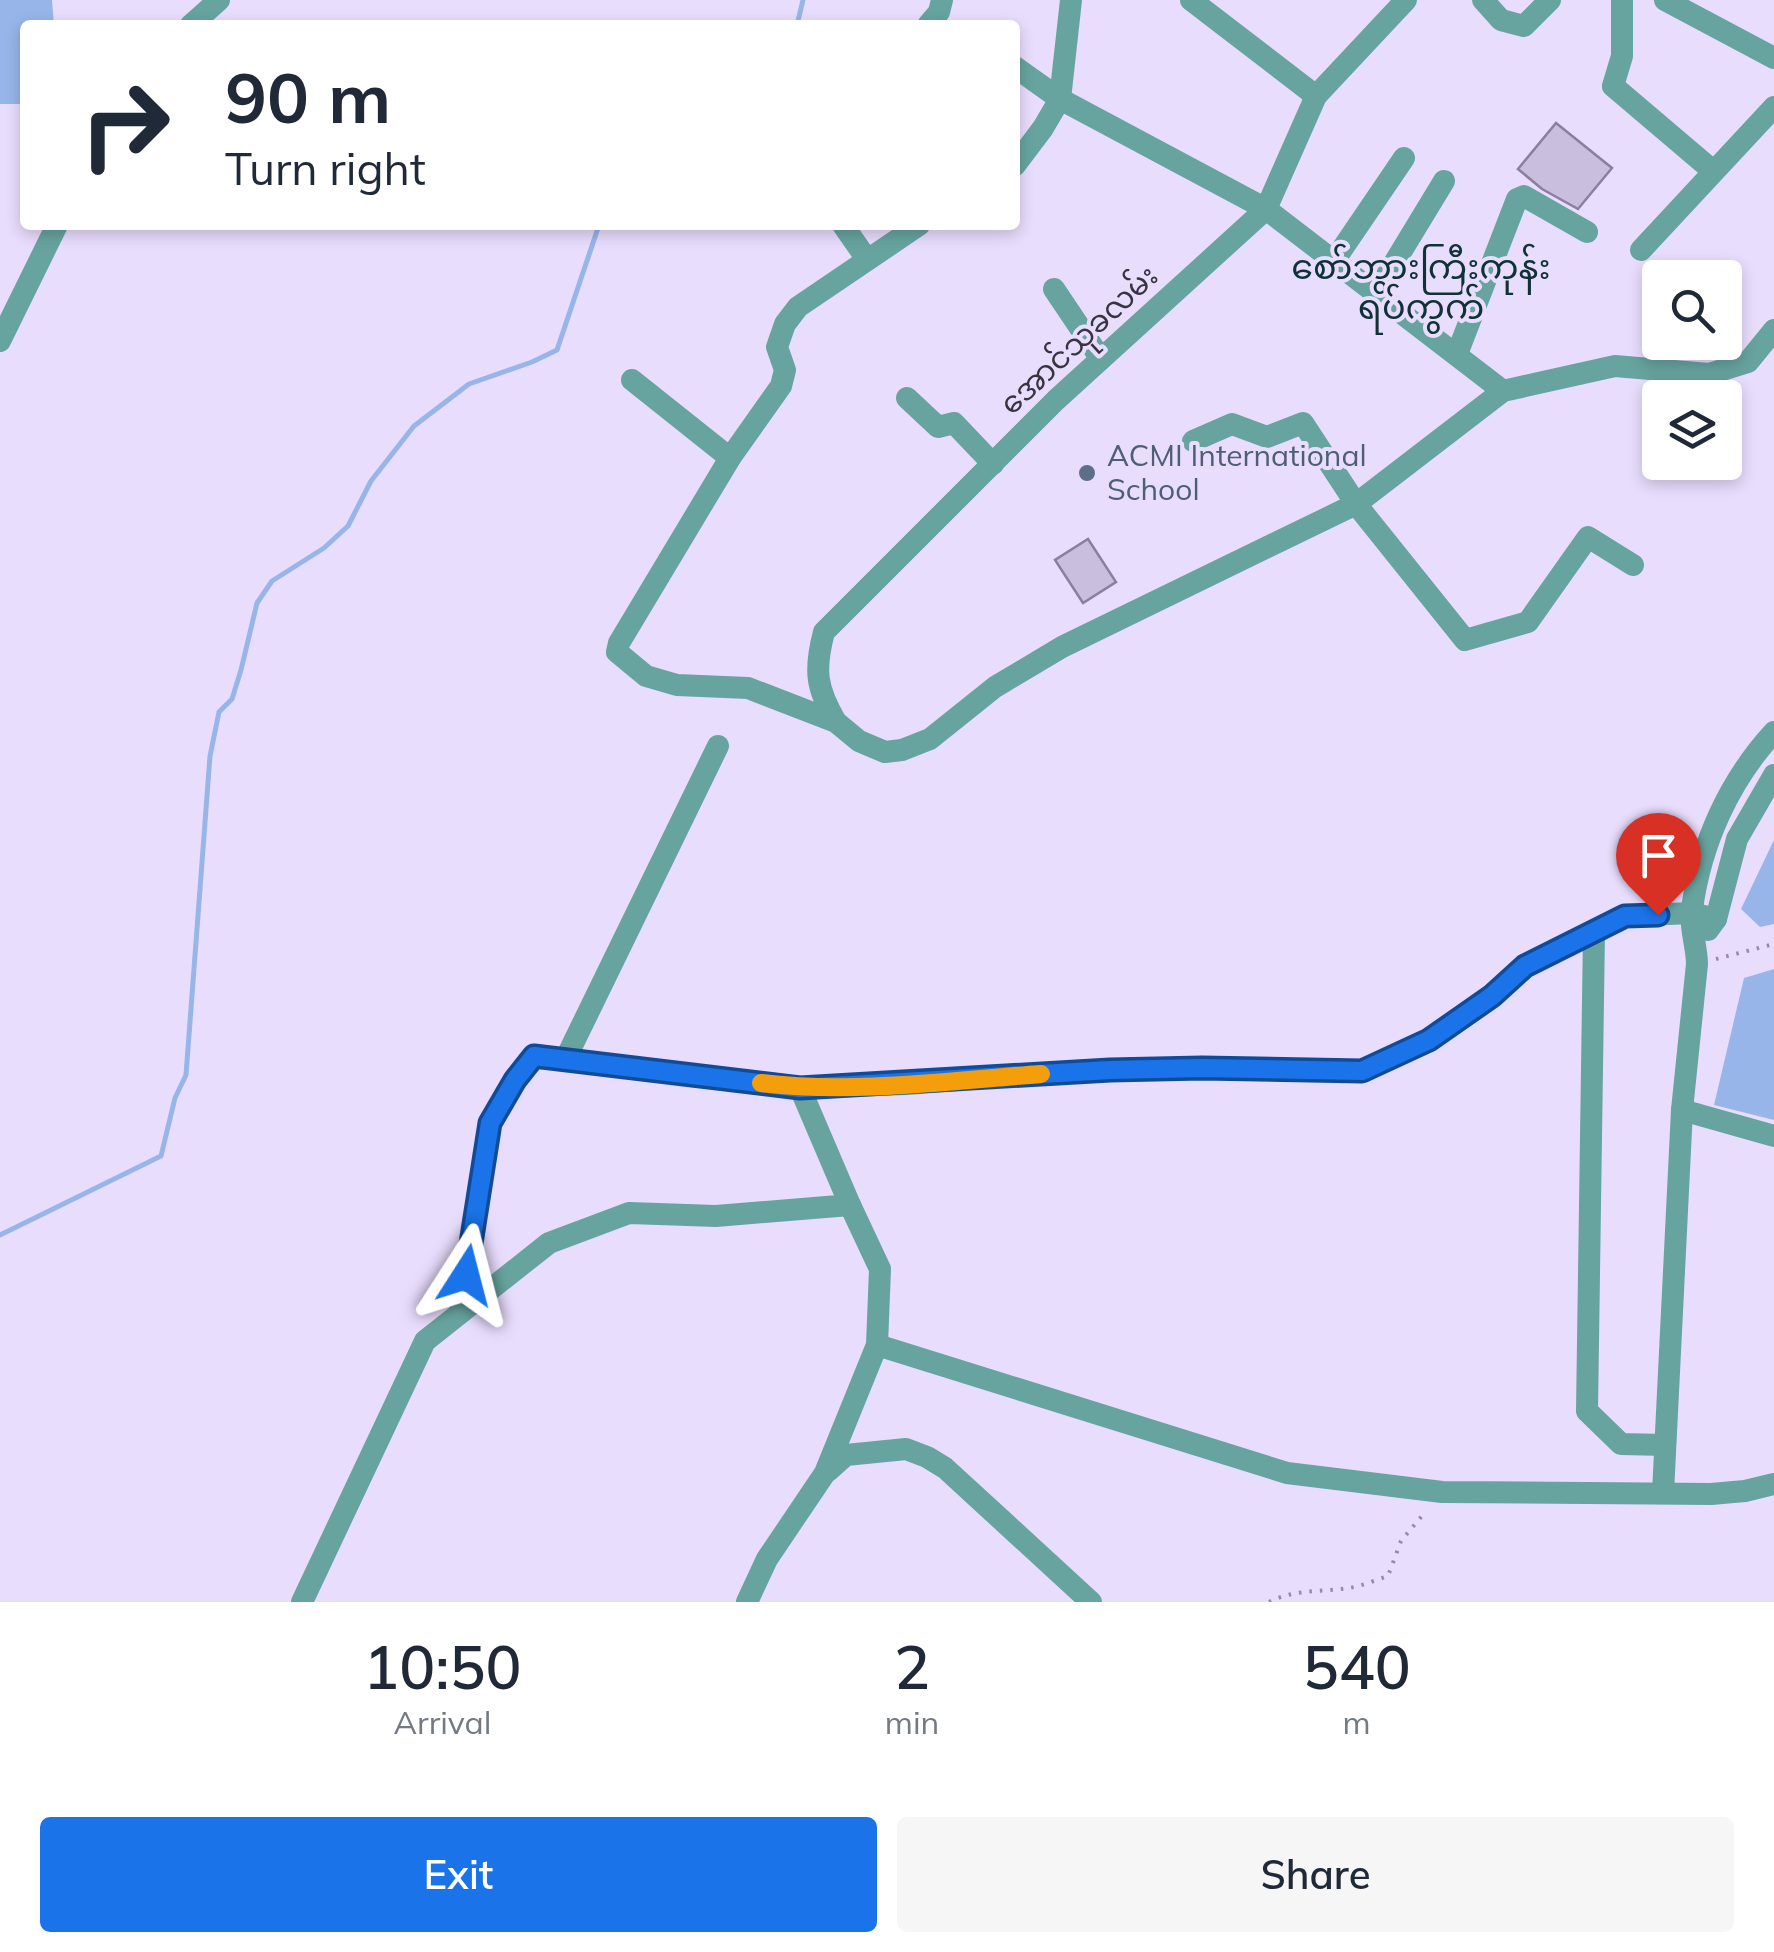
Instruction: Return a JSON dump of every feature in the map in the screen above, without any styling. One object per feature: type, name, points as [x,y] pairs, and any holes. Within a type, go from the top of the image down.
[{"type":"street","points":[[197,20],[219,0]]},
{"type":"street","points":[[1020,158],[1060,98],[1072,0]]},
{"type":"street","name":"အောင်သုခလမ်း","points":[[836,722],[820,695],[817,660],[824,632],[1101,359],[1266,210],[1316,96],[1406,0]]},
{"type":"street","points":[[1483,0],[1501,20],[1524,26],[1550,0]]},
{"type":"street","points":[[1622,0],[1622,56],[1613,86],[1714,171]]},
{"type":"street","points":[[1665,0],[1774,58]]},
{"type":"street","points":[[1199,2],[1316,96]]},
{"type":"street","points":[[1020,70],[1060,98],[1266,210],[1503,391]]},
{"type":"street","points":[[1641,250],[1774,107]]},
{"type":"street","points":[[1334,261],[1404,158]]},
{"type":"street","points":[[1376,292],[1444,181]]},
{"type":"street","points":[[1457,354],[1517,199],[1524,196],[1586,232]]},
{"type":"street","points":[[0,341],[55,230]]},
{"type":"street","points":[[846,230],[866,258]]},
{"type":"street","points":[[911,230],[798,307],[785,324],[777,347],[785,370],[781,386],[730,458],[617,652],[646,676],[678,685],[748,688],[778,697],[836,722],[859,741],[886,752],[930,739],[995,688],[1062,646],[1356,504],[1503,391],[1615,366],[1709,374],[1748,362],[1774,330]]},
{"type":"street","points":[[1054,289],[1101,359]]},
{"type":"street","points":[[632,380],[730,458]]},
{"type":"street","points":[[907,398],[938,427],[954,423],[993,464]]},
{"type":"street","points":[[1192,441],[1232,424],[1267,437],[1303,423],[1356,504],[1465,640],[1528,622],[1588,537],[1633,565]]},
{"type":"street","points":[[1663,1492],[1682,1110],[1697,954],[1691,913],[1714,822],[1751,757],[1774,732]]},
{"type":"street","points":[[565,1060],[718,746]]},
{"type":"street","points":[[1697,954],[1716,919],[1737,839],[1774,775]]},
{"type":"street","points":[[460,1313],[490,1123],[534,1056],[800,1088],[1202,1068],[1362,1071],[1429,1040],[1492,996],[1525,966],[1625,916],[1691,913],[1716,919]]},
{"type":"street","points":[[1594,932],[1587,1411],[1621,1444],[1665,1444]]},
{"type":"street","points":[[746,1602],[766,1559],[825,1473],[877,1345],[880,1268],[800,1088]]},
{"type":"street","points":[[1682,1110],[1774,1136]]},
{"type":"street","points":[[302,1602],[425,1341],[548,1243],[629,1213],[716,1216],[850,1205]]},
{"type":"street","points":[[877,1345],[1244,1462],[1342,1482],[1442,1492],[1711,1494],[1774,1484]]},
{"type":"street","points":[[825,1473],[846,1456],[906,1449],[927,1456],[945,1468],[1091,1602]]},
{"type":"path","points":[[1697,954],[1774,944]]},
{"type":"path","points":[[1268,1602],[1320,1589],[1350,1588],[1388,1576],[1401,1541],[1442,1492]]},
{"type":"water","points":[[0,0],[52,0],[54,20],[20,20],[20,104],[0,104]]},
{"type":"water","points":[[1774,840],[1774,924],[1760,927],[1741,909]]},
{"type":"water","points":[[1774,969],[1774,1120],[1714,1105],[1744,978]]},
{"type":"building","points":[[1556,123],[1612,168],[1578,209],[1542,189],[1518,169]]},
{"type":"building","points":[[1088,539],[1116,582],[1083,603],[1055,560]]},
{"type":"waterway","points":[[798,20],[803,0]]},
{"type":"waterway","points":[[0,1235],[161,1156],[175,1098],[186,1075],[210,756],[219,712],[232,699],[241,670],[257,603],[272,581],[324,548],[348,526],[371,481],[414,426],[469,384],[557,350],[597,230]]},
{"type":"slow traffic","points":[[761,1083],[800,1088],[871,1086],[1041,1074]]},
{"type":"place","name":"ACMI International School","points":[[1087,473]]},
{"type":"district","name":"စော်ဘွားကြီးကုန်း ရပ်ကွက်","points":[[1421,287]]},
{"type":"route","points":[[466,1275],[490,1123],[534,1056],[800,1088],[1110,1070],[1362,1071],[1429,1040],[1492,996],[1525,966],[1625,916],[1658,915]]}]
